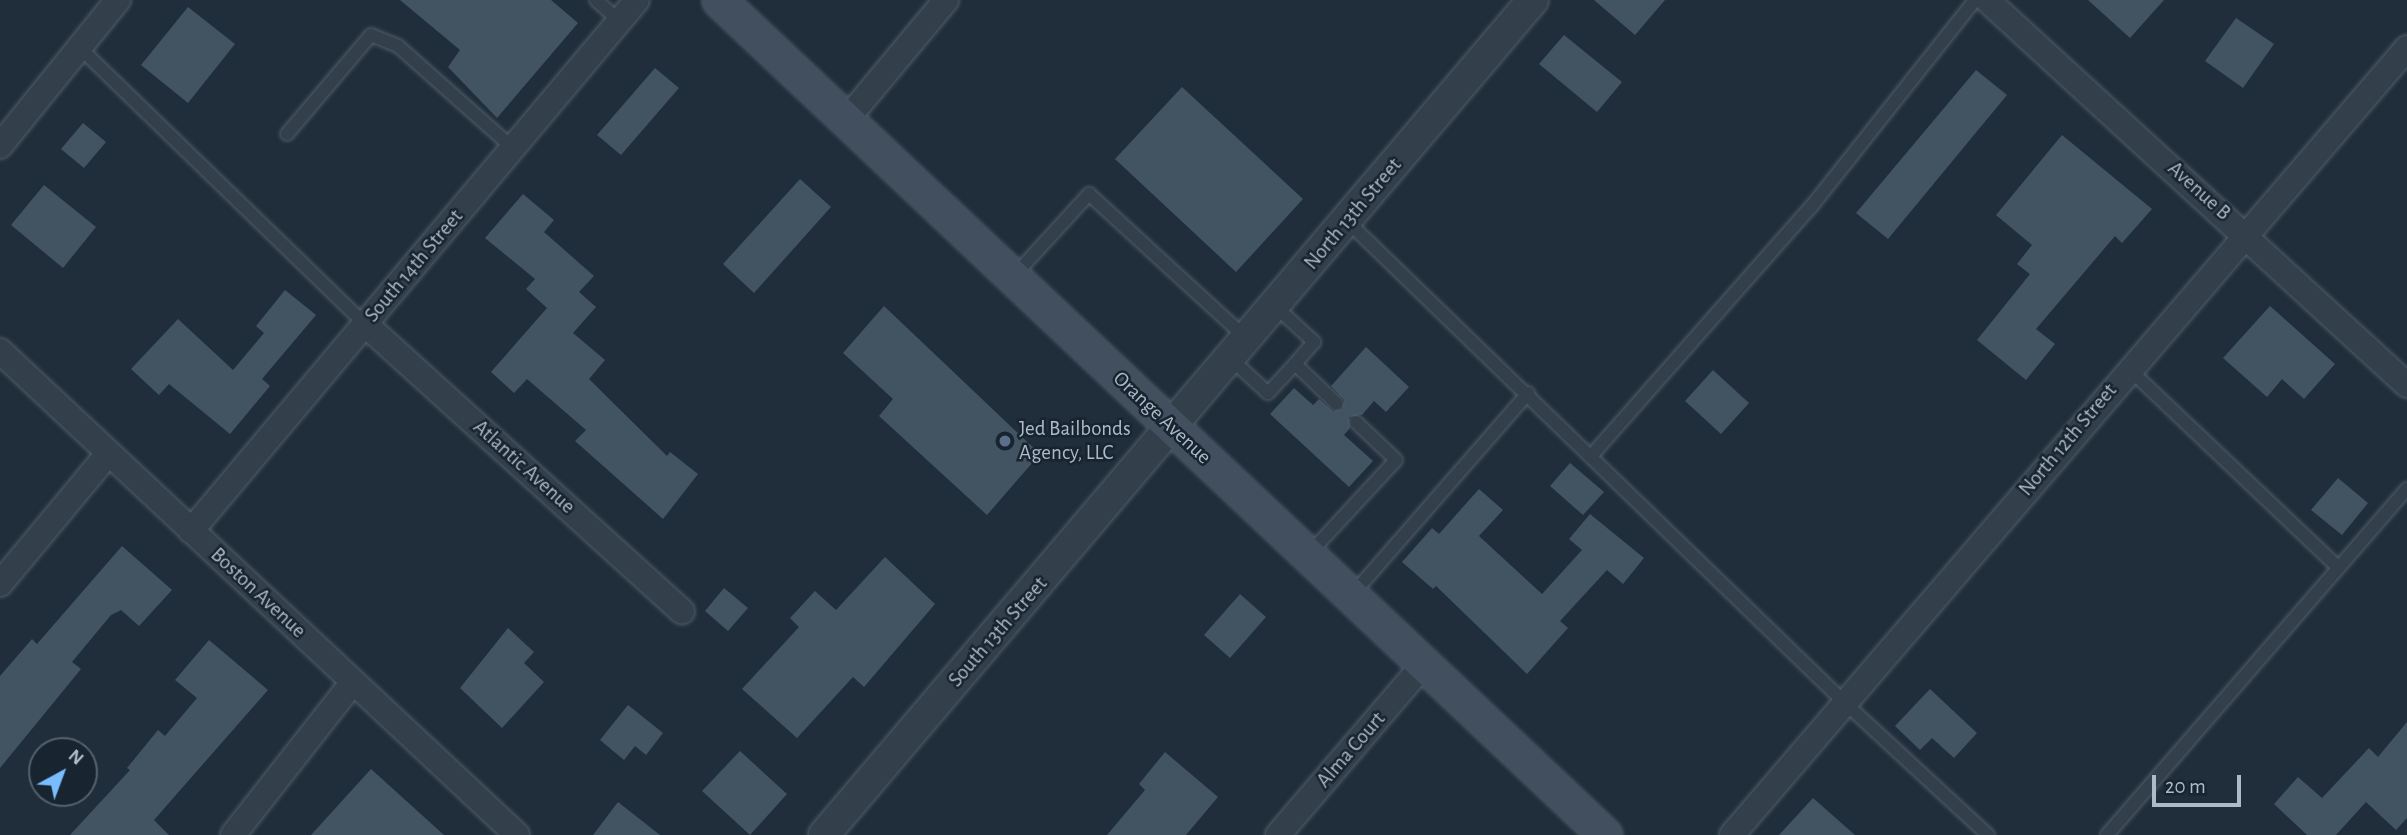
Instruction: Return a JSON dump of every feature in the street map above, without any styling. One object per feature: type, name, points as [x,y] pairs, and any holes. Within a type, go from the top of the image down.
[{"type":"main road","name":"Orange Avenue","points":[[719,0],[1605,835]]},
{"type":"street","points":[[0,146],[118,0]]},
{"type":"street","name":"South 14th Street","points":[[191,531],[637,0]]},
{"type":"street","points":[[847,120],[946,0]]},
{"type":"street","name":"North 13th Street","points":[[1172,428],[1533,0]]},
{"type":"street","name":"Avenue B","points":[[1987,0],[2245,233],[2407,385]]},
{"type":"street","name":"North 12th Street","points":[[1732,835],[2245,233],[2407,48]]},
{"type":"street","name":"Atlantic Avenue","points":[[365,324],[682,611]]},
{"type":"street","name":"Boston Avenue","points":[[0,351],[517,835]]},
{"type":"street","name":"South 13th Street","points":[[824,835],[1172,428]]},
{"type":"street","points":[[0,584],[108,454]]},
{"type":"street","name":"Alma Court","points":[[1278,835],[1424,664]]},
{"type":"street","points":[[233,835],[353,682]]},
{"type":"lane","points":[[596,0],[619,21]]},
{"type":"lane","points":[[1592,454],[1811,207],[1975,0]]},
{"type":"lane","points":[[287,134],[371,35],[398,46],[513,148]]},
{"type":"lane","points":[[80,48],[365,324]]},
{"type":"lane","points":[[1013,277],[1089,194],[1239,349],[1268,393],[1314,342],[1276,307]]},
{"type":"lane","points":[[1347,221],[1592,454],[1845,703],[1988,835]]},
{"type":"lane","points":[[1295,364],[1336,403]]},
{"type":"lane","points":[[2129,369],[2339,568]]},
{"type":"lane","points":[[1351,596],[1528,393]]},
{"type":"lane","points":[[1308,555],[1396,460],[1356,422]]},
{"type":"lane","points":[[2107,835],[2407,489]]},
{"type":"building","points":[[400,0],[551,0],[578,23],[497,118],[448,67],[460,50]]},
{"type":"building","points":[[1594,0],[1665,0],[1635,35]]},
{"type":"building","points":[[2088,0],[2164,0],[2130,38]]},
{"type":"building","points":[[188,7],[235,44],[188,103],[141,65]]},
{"type":"building","points":[[2236,18],[2274,44],[2243,88],[2205,61]]},
{"type":"building","points":[[1564,35],[1622,82],[1597,112],[1539,64]]},
{"type":"building","points":[[655,68],[679,88],[621,155],[597,135]]},
{"type":"building","points":[[1976,70],[2007,95],[1888,239],[1856,213]]},
{"type":"building","points":[[1182,87],[1303,199],[1236,272],[1115,159]]},
{"type":"building","points":[[83,123],[106,142],[84,168],[61,149]]},
{"type":"building","points":[[2062,135],[2152,209],[2122,243],[2115,236],[2036,329],[2055,344],[2026,380],[1977,340],[2030,274],[2017,264],[2032,245],[1996,215]]},
{"type":"building","points":[[800,179],[831,207],[754,293],[723,264]]},
{"type":"building","points":[[44,185],[96,227],[63,268],[11,225]]},
{"type":"building","points":[[523,194],[554,220],[544,232],[594,276],[579,292],[596,307],[573,333],[605,360],[589,379],[667,456],[670,452],[698,474],[663,519],[575,441],[586,430],[527,379],[514,393],[491,372],[547,308],[526,289],[535,279],[485,238]]},
{"type":"building","points":[[285,290],[316,315],[262,379],[270,386],[230,434],[169,384],[159,395],[131,369],[178,319],[233,370],[264,333],[256,326]]},
{"type":"building","points":[[884,306],[1040,454],[987,515],[879,416],[893,399],[843,353]]},
{"type":"building","points":[[2270,306],[2335,364],[2304,399],[2282,379],[2267,397],[2223,358]]},
{"type":"building","points":[[1366,347],[1409,387],[1386,412],[1374,401],[1362,415],[1349,417],[1350,428],[1344,435],[1373,461],[1349,487],[1270,414],[1294,388],[1313,405],[1319,399],[1333,411],[1342,409],[1344,400],[1331,386]]},
{"type":"building","points":[[1713,370],[1749,403],[1721,434],[1685,401]]},
{"type":"building","points":[[1570,463],[1604,492],[1583,515],[1550,486]]},
{"type":"building","points":[[2338,478],[2368,503],[2342,535],[2311,510]]},
{"type":"building","points":[[1479,489],[1503,510],[1479,536],[1542,594],[1582,550],[1569,539],[1590,514],[1644,558],[1623,584],[1607,570],[1560,621],[1568,628],[1527,674],[1436,586],[1433,589],[1402,562],[1432,528],[1439,534]]},
{"type":"building","points":[[122,546],[172,590],[139,626],[121,610],[111,615],[72,662],[81,669],[0,768],[0,676],[32,639],[37,644]]},
{"type":"building","points":[[885,557],[935,604],[864,687],[853,677],[797,738],[742,689],[799,627],[790,618],[815,591],[836,610]]},
{"type":"building","points":[[724,588],[748,608],[728,631],[705,611]]},
{"type":"building","points":[[1240,594],[1266,617],[1230,658],[1204,635]]},
{"type":"building","points":[[508,628],[534,652],[524,663],[544,682],[502,728],[460,688]]},
{"type":"building","points":[[209,640],[268,690],[154,820],[169,835],[70,835],[130,770],[127,768],[158,730],[165,736],[197,698],[175,680]]},
{"type":"building","points":[[1930,689],[1977,733],[1954,758],[1932,738],[1920,750],[1895,726]]},
{"type":"building","points":[[628,705],[663,733],[646,755],[635,746],[624,760],[600,740]]},
{"type":"building","points":[[2407,722],[2407,818],[2396,830],[2366,802],[2336,835],[2307,835],[2274,804],[2298,777],[2322,798],[2369,748],[2378,757]]},
{"type":"building","points":[[740,751],[787,794],[750,835],[702,791]]},
{"type":"building","points":[[1165,752],[1218,797],[1186,835],[1107,835],[1145,790],[1139,784]]},
{"type":"building","points":[[371,769],[444,835],[311,835]]},
{"type":"building","points":[[1813,798],[1855,835],[1779,835]]},
{"type":"building","points":[[618,802],[660,835],[593,835]]},
{"type":"place","name":"Jed Bailbonds Agency, LLC","points":[[1005,441]]}]
